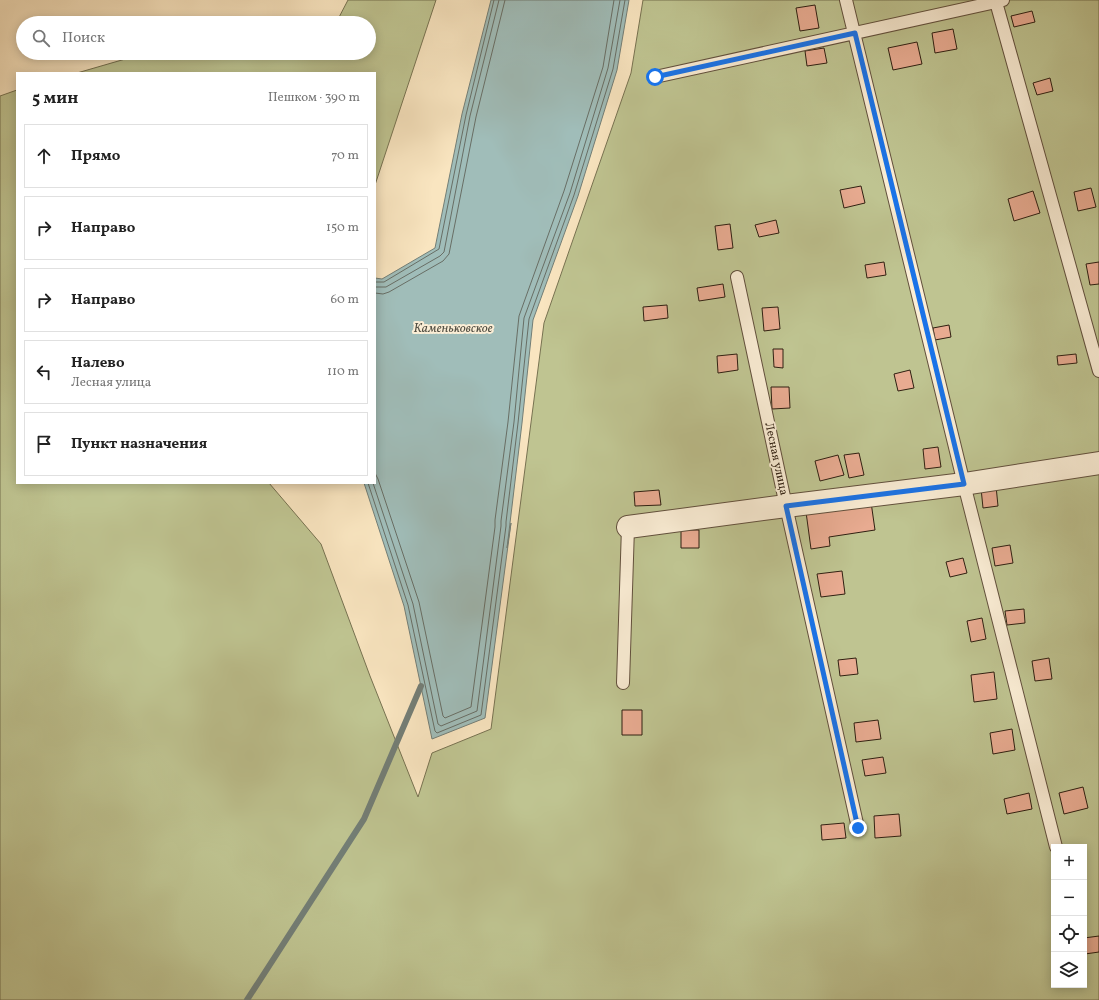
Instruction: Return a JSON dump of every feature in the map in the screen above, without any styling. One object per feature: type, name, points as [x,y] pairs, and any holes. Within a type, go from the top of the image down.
[{"type":"street","points":[[628,527],[964,484],[1099,463]]},
{"type":"lane","points":[[846,0],[964,484],[1055,844]]},
{"type":"lane","points":[[655,77],[1000,1],[1099,371]]},
{"type":"lane","name":"Лесная улица","points":[[737,277],[786,506],[858,828]]},
{"type":"lane","points":[[623,684],[628,527]]},
{"type":"green space","points":[[348,0],[436,0],[376,182],[376,72],[80,72],[122,60],[376,60],[376,16],[340,16]]},
{"type":"green space","points":[[643,0],[1099,0],[1099,1000],[0,1000],[0,96],[16,90],[16,484],[270,484],[321,544],[370,676],[418,797],[432,753],[491,729],[544,323],[631,73]]},
{"type":"water","name":"Каменьковское","points":[[491,0],[629,0],[617,70],[578,196],[533,320],[507,548],[511,523],[485,718],[432,739],[404,606],[364,484],[376,484],[376,278],[382,279],[435,248],[462,114]]},
{"type":"building","points":[[815,5],[819,28],[800,31],[796,8]]},
{"type":"building","points":[[1032,11],[1035,22],[1014,27],[1011,16]]},
{"type":"building","points":[[953,29],[957,49],[935,53],[932,33]]},
{"type":"building","points":[[917,42],[922,64],[893,70],[888,48]]},
{"type":"building","points":[[824,48],[827,63],[807,66],[805,51]]},
{"type":"building","points":[[1050,78],[1053,91],[1037,95],[1033,83]]},
{"type":"building","points":[[861,186],[865,203],[844,208],[840,190]]},
{"type":"building","points":[[1091,188],[1096,207],[1078,211],[1074,192]]},
{"type":"building","points":[[1033,191],[1040,213],[1014,221],[1008,199]]},
{"type":"building","points":[[776,220],[779,233],[759,237],[755,225]]},
{"type":"building","points":[[730,224],[733,248],[718,250],[715,226]]},
{"type":"building","points":[[884,262],[886,275],[867,278],[865,265]]},
{"type":"building","points":[[1099,262],[1099,284],[1090,285],[1086,264]]},
{"type":"building","points":[[723,284],[725,297],[699,301],[697,288]]},
{"type":"building","points":[[667,305],[668,318],[644,321],[643,307]]},
{"type":"building","points":[[778,307],[780,329],[764,331],[762,308]]},
{"type":"building","points":[[949,325],[951,337],[935,340],[933,328]]},
{"type":"building","points":[[773,349],[783,349],[783,368],[774,367]]},
{"type":"building","points":[[737,354],[738,370],[718,373],[717,356]]},
{"type":"building","points":[[1076,354],[1077,363],[1058,365],[1057,356]]},
{"type":"building","points":[[910,370],[914,388],[898,391],[894,374]]},
{"type":"building","points":[[771,387],[789,387],[790,408],[772,409]]},
{"type":"building","points":[[938,447],[941,467],[925,469],[923,449]]},
{"type":"building","points":[[859,453],[864,475],[849,478],[844,455]]},
{"type":"building","points":[[838,455],[844,475],[820,481],[815,461]]},
{"type":"building","points":[[996,486],[998,506],[983,508],[981,488]]},
{"type":"building","points":[[659,490],[661,505],[635,506],[634,492]]},
{"type":"building","points":[[871,502],[875,530],[829,537],[830,546],[811,549],[806,512]]},
{"type":"building","points":[[681,530],[699,530],[699,548],[681,548]]},
{"type":"building","points":[[1010,545],[1013,563],[995,566],[992,548]]},
{"type":"building","points":[[963,558],[967,573],[950,577],[946,562]]},
{"type":"building","points":[[842,571],[845,594],[821,597],[817,574]]},
{"type":"building","points":[[1024,609],[1025,623],[1007,625],[1005,611]]},
{"type":"building","points":[[982,618],[986,639],[971,642],[967,621]]},
{"type":"building","points":[[856,658],[858,674],[840,676],[838,660]]},
{"type":"building","points":[[1049,658],[1052,679],[1035,681],[1032,661]]},
{"type":"building","points":[[994,672],[997,699],[974,702],[971,675]]},
{"type":"building","points":[[622,710],[642,710],[642,735],[622,735]]},
{"type":"building","points":[[878,720],[881,739],[856,742],[854,723]]},
{"type":"building","points":[[1012,729],[1015,750],[993,754],[990,733]]},
{"type":"building","points":[[883,757],[886,773],[865,776],[862,760]]},
{"type":"building","points":[[1083,787],[1088,808],[1064,814],[1059,793]]},
{"type":"building","points":[[1029,793],[1032,809],[1007,814],[1004,799]]},
{"type":"building","points":[[899,814],[901,836],[875,838],[874,816]]},
{"type":"building","points":[[844,823],[846,838],[822,840],[821,825]]},
{"type":"building","points":[[1099,936],[1099,952],[1087,954],[1087,938]]},
{"type":"waterway","points":[[247,1000],[364,819],[421,686]]},
{"type":"route","points":[[655,77],[855,33],[964,484],[786,506],[858,828]]}]
